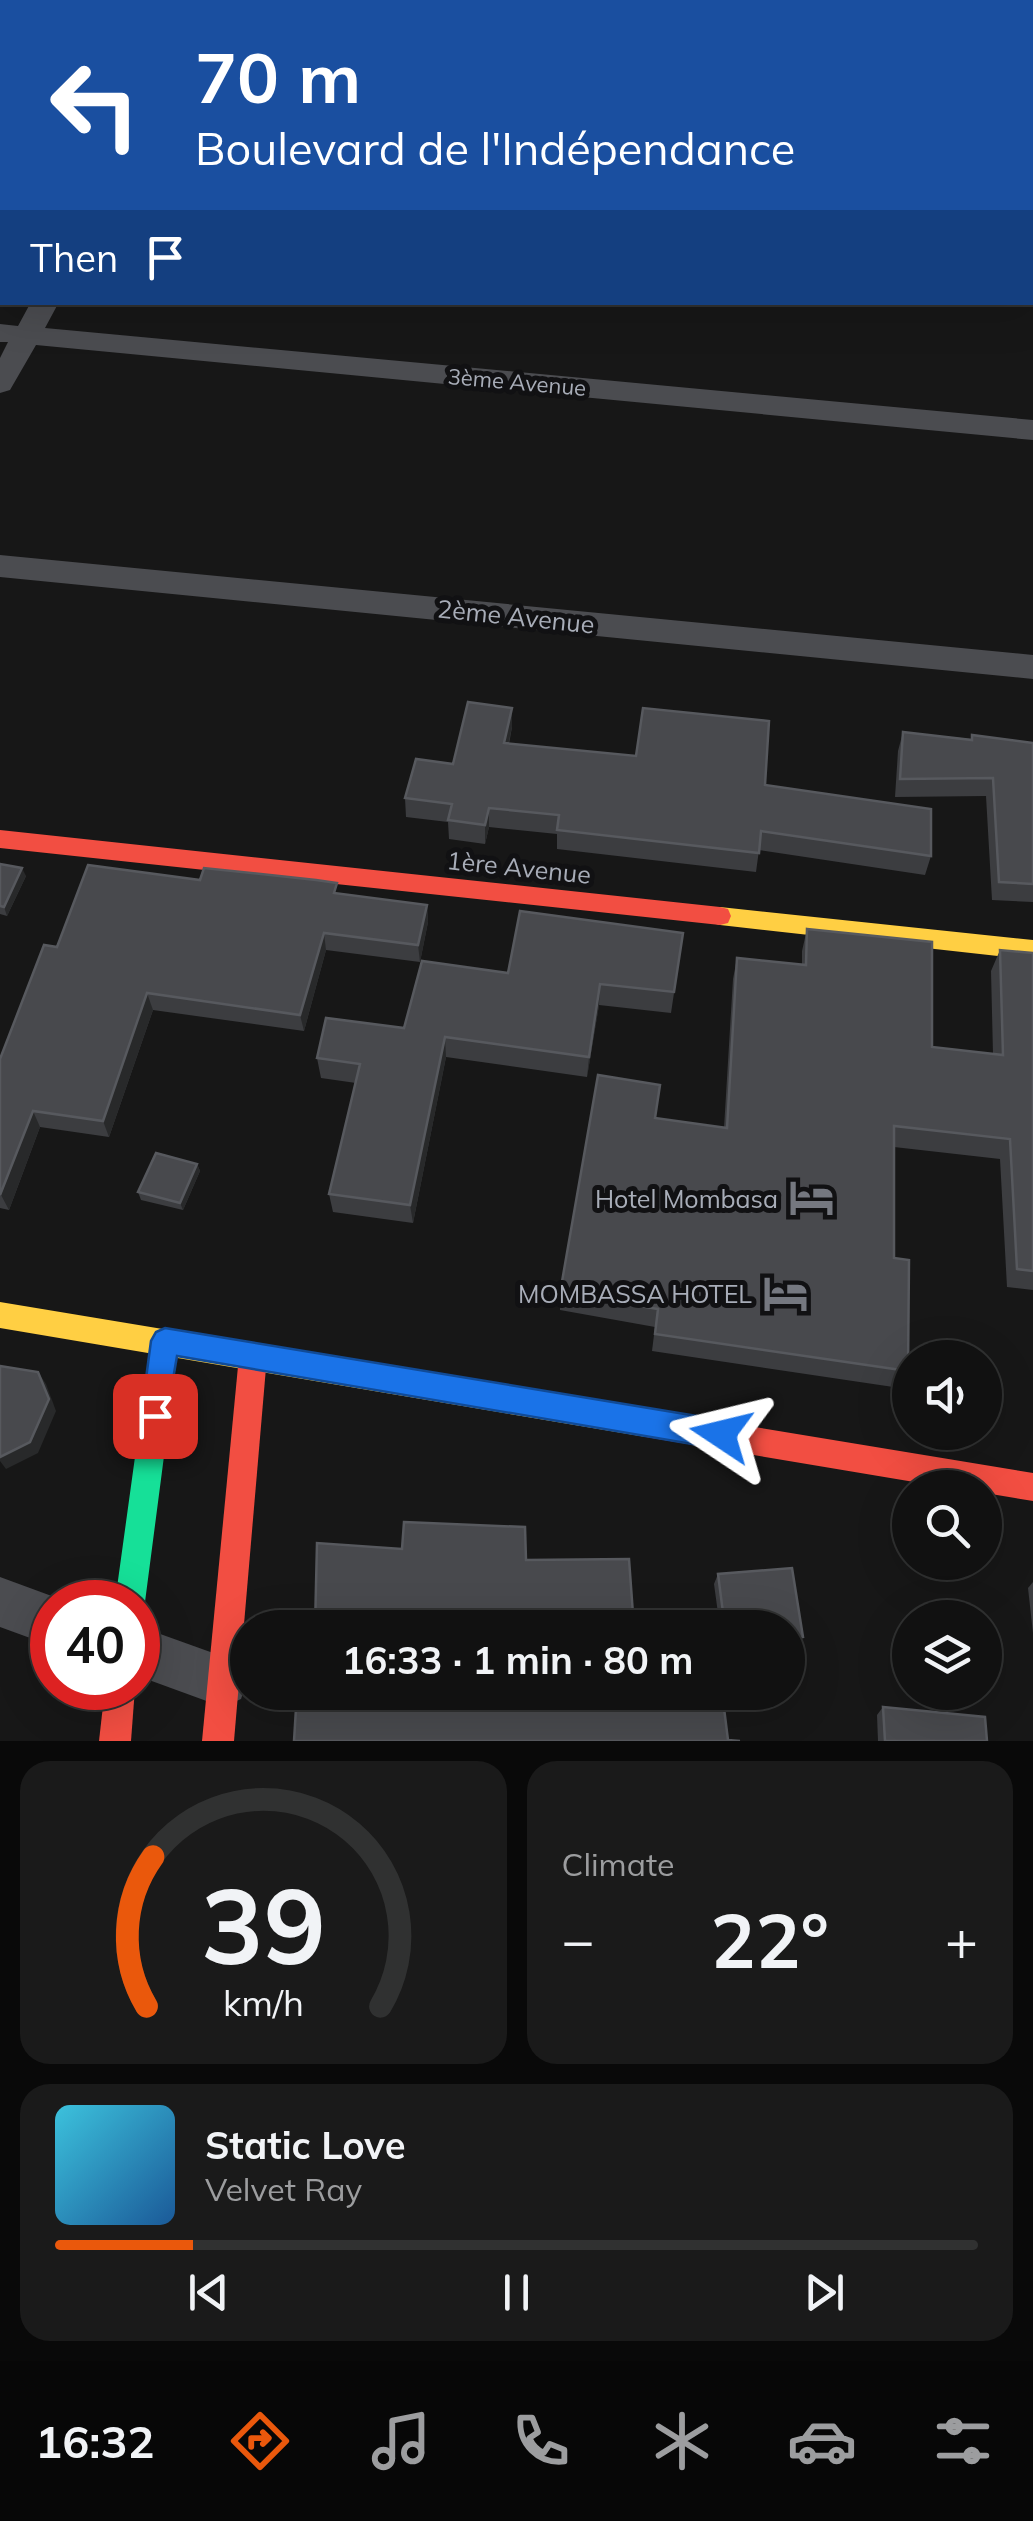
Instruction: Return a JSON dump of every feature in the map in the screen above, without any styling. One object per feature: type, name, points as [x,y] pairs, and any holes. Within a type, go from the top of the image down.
[{"type":"street","points":[[0,384],[13,335],[41,305]]},
{"type":"street","name":"3ème Avenue","points":[[13,335],[1033,430]]},
{"type":"street","name":"2ème Avenue","points":[[0,566],[1033,667]]},
{"type":"street","name":"1ère Avenue","points":[[0,839],[1033,950]]},
{"type":"street","points":[[0,1316],[1033,1486]]},
{"type":"street","points":[[133,1580],[165,1341]]},
{"type":"street","points":[[218,1741],[252,1356]]},
{"type":"street","points":[[0,1602],[30,1612]]},
{"type":"street","points":[[160,1659],[223,1680]]},
{"type":"street","points":[[116,1741],[118,1710]]},
{"type":"building","points":[[468,702],[512,708],[504,743],[636,756],[643,708],[769,721],[765,785],[931,809],[931,856],[761,831],[759,853],[557,830],[559,815],[489,808],[485,825],[448,820],[452,804],[405,798],[416,759],[453,764]]},
{"type":"building","points":[[903,732],[1033,743],[1033,884],[999,882],[993,778],[900,779]]},
{"type":"building","points":[[0,864],[22,868],[4,907],[0,906]]},
{"type":"building","points":[[88,865],[200,880],[204,868],[316,880],[337,883],[334,893],[427,905],[418,945],[324,933],[300,1015],[147,993],[103,1121],[33,1111],[0,1195],[0,1059],[44,945],[57,947]]},
{"type":"building","points":[[520,911],[683,933],[674,992],[600,984],[589,1057],[445,1037],[410,1205],[329,1194],[360,1064],[317,1058],[326,1018],[404,1028],[422,961],[508,973]]},
{"type":"building","points":[[807,929],[932,942],[932,1047],[1003,1055],[1000,950],[1033,953],[1033,1271],[1017,1269],[1010,1139],[894,1126],[894,1258],[909,1260],[908,1340],[892,1340],[892,1369],[655,1334],[658,1309],[560,1293],[598,1075],[660,1085],[655,1118],[727,1128],[737,958],[806,965]]},
{"type":"building","points":[[156,1153],[197,1164],[180,1203],[138,1192]]},
{"type":"building","points":[[0,1366],[38,1372],[49,1399],[30,1442],[0,1457]]},
{"type":"building","points":[[404,1522],[525,1527],[526,1560],[629,1559],[633,1610],[315,1610],[317,1543],[402,1549]]},
{"type":"building","points":[[792,1568],[799,1610],[723,1610],[718,1574]]},
{"type":"building","points":[[883,1707],[985,1717],[987,1741],[885,1741]]},
{"type":"building","points":[[296,1710],[724,1710],[728,1740],[740,1741],[294,1741]]},
{"type":"traffic: fast","points":[[133,1580],[165,1341]]},
{"type":"traffic: slow","points":[[720,916],[1033,950]]},
{"type":"traffic: slow","points":[[0,1315],[646,1423]]},
{"type":"traffic: jam","points":[[0,839],[720,916]]},
{"type":"traffic: jam","points":[[218,1741],[253,1356]]},
{"type":"traffic: jam","points":[[646,1423],[1033,1487]]},
{"type":"traffic: jam","points":[[115,1741],[118,1710]]},
{"type":"place","name":"Hotel Mombasa","points":[[811,1198]]},
{"type":"place","name":"MOMBASSA HOTEL","points":[[785,1293]]},
{"type":"route","points":[[155,1416],[165,1341],[721,1434]]}]
